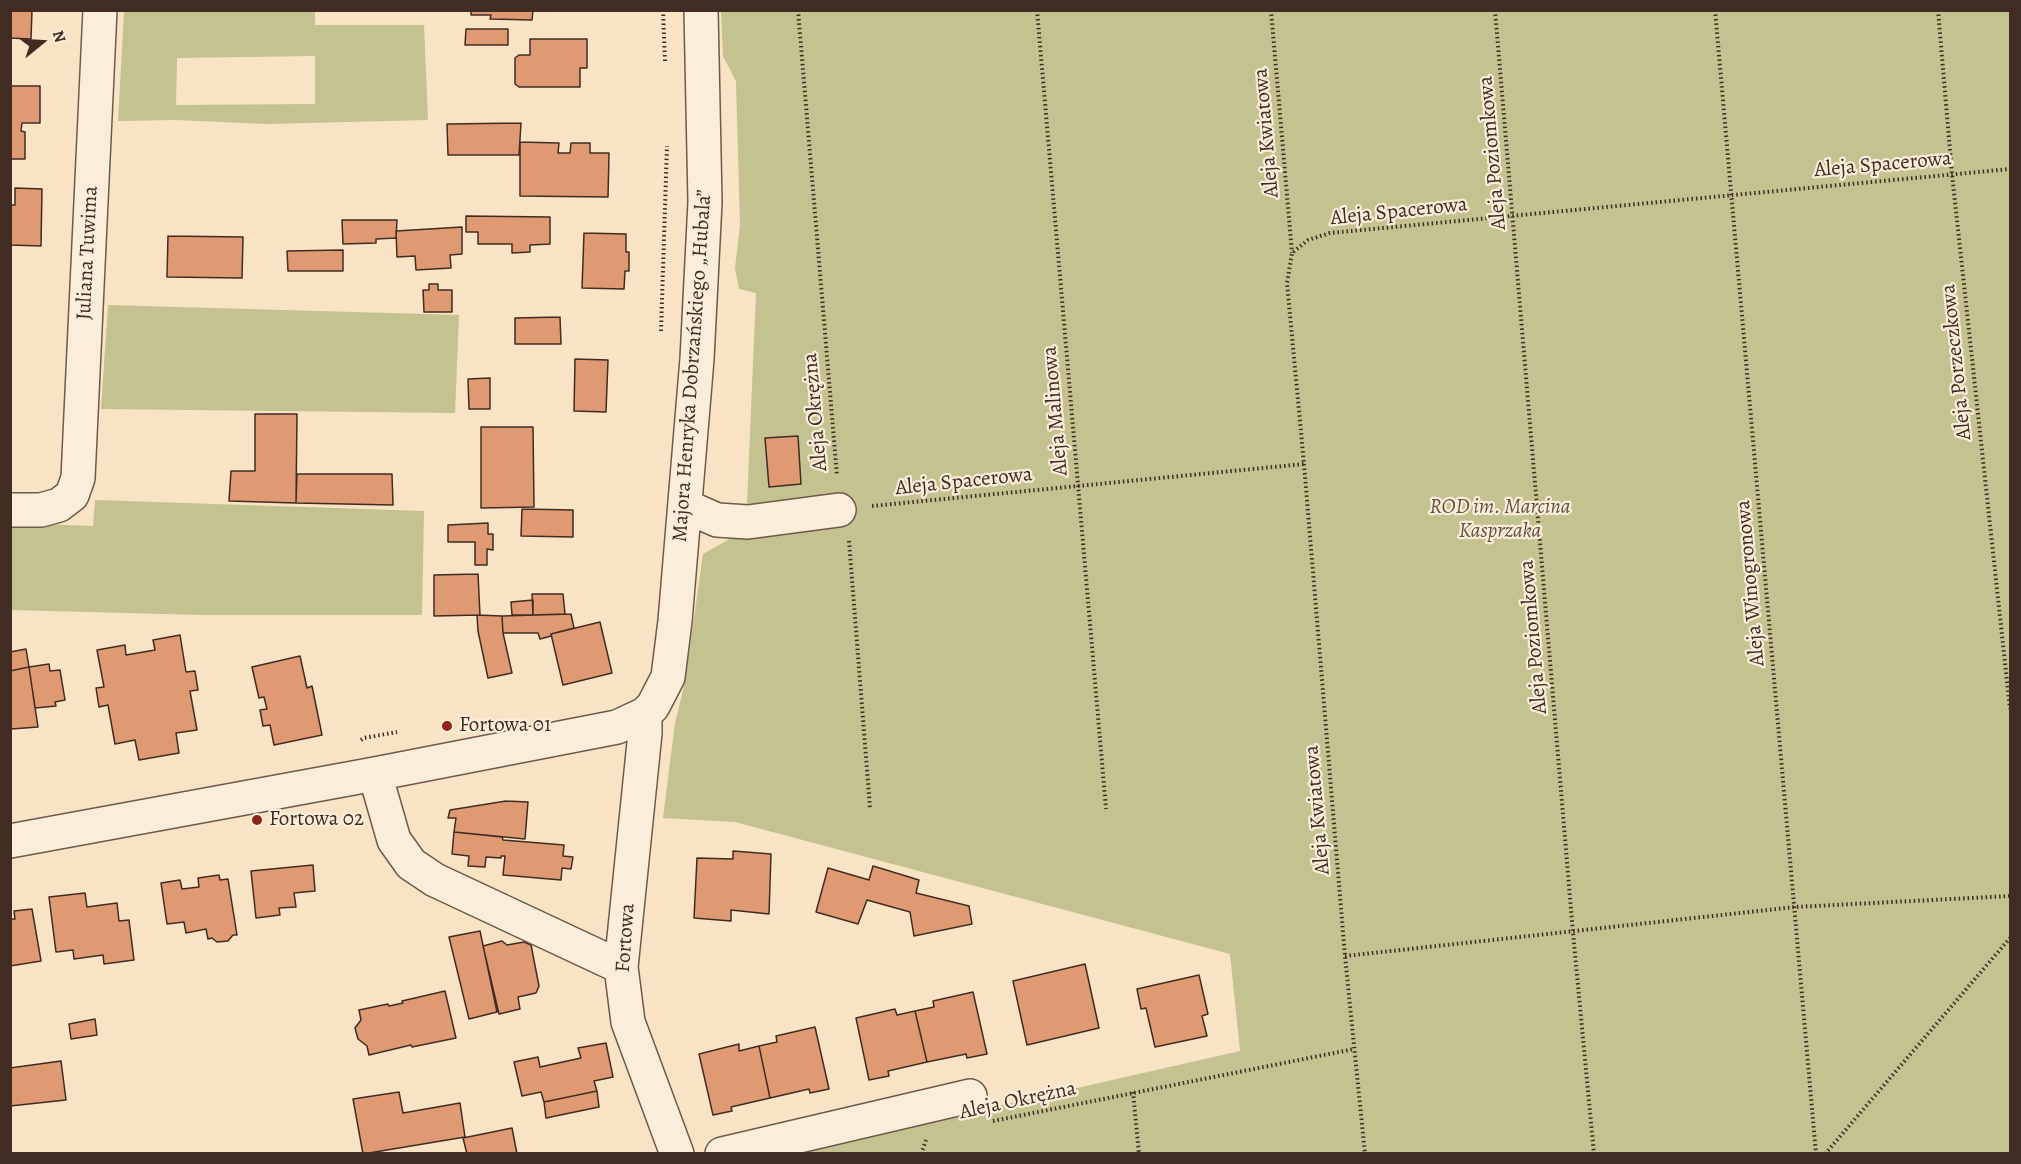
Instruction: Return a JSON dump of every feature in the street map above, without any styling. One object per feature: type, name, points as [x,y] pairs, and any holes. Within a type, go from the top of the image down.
[{"type":"street","name":"Juliana Tuwima","points":[[10,510],[41,510],[59,505],[72,495],[78,478],[100,10]]},
{"type":"street","name":"Majora Henryka Dobrzańskiego „Hubala”","points":[[645,714],[661,693],[668,677],[675,621],[697,359],[705,202],[702,10]]},
{"type":"street","points":[[685,506],[717,520],[748,522],[839,510]]},
{"type":"street","points":[[10,841],[617,727],[645,714]]},
{"type":"street","name":"Fortowa","points":[[645,714],[621,967],[628,1022],[677,1154]]},
{"type":"street","points":[[375,774],[394,840],[411,864],[435,880],[621,967]]},
{"type":"street","points":[[722,1154],[970,1096]]},
{"type":"path","points":[[663,10],[665,69]]},
{"type":"path","name":"Aleja Okrężna","points":[[798,10],[839,510],[848,519],[870,808]]},
{"type":"path","name":"Aleja Malinowa","points":[[1037,10],[1106,809]]},
{"type":"path","name":"Aleja Kwiatowa","points":[[1271,10],[1292,253]]},
{"type":"path","name":"Aleja Poziomkowa","points":[[1495,10],[1594,1154]]},
{"type":"path","name":"Aleja Winogronowa","points":[[1715,10],[1816,1154]]},
{"type":"path","name":"Aleja Porzeczkowa","points":[[1938,10],[1952,174],[2010,709]]},
{"type":"path","points":[[661,338],[667,139]]},
{"type":"path","name":"Aleja Spacerowa","points":[[1292,253],[1308,240],[1330,233],[2010,169]]},
{"type":"path","points":[[1292,253],[1287,283],[1304,464]]},
{"type":"path","name":"Aleja Spacerowa","points":[[839,510],[1304,464]]},
{"type":"path","name":"Aleja Kwiatowa","points":[[1304,464],[1345,956],[1365,1154]]},
{"type":"path","points":[[357,743],[364,738],[398,732]]},
{"type":"path","points":[[1345,956],[1795,908],[2010,896]]},
{"type":"path","points":[[1825,1154],[2010,938]]},
{"type":"path","name":"Aleja Okrężna","points":[[988,1122],[1354,1049]]},
{"type":"path","points":[[1133,1092],[1139,1154]]},
{"type":"path","name":"Aleja Okrężna","points":[[921,1154],[926,1140],[932,1134]]},
{"type":"green space","points":[[124,11],[315,11],[315,25],[424,25],[428,120],[267,124],[176,120],[118,121]],"holes":[[[315,56],[315,104],[176,105],[177,58]]]},
{"type":"green space","name":"ROD im. Marcina Kasprzaka","points":[[721,11],[2010,11],[2010,1153],[791,1153],[1240,1051],[1230,954],[735,822],[663,818],[675,723],[685,682],[703,554],[733,537],[748,534],[747,503],[756,293],[739,289],[735,268],[740,225],[736,81],[723,56]]},
{"type":"green space","points":[[108,305],[459,315],[455,413],[101,409]]},
{"type":"green space","points":[[95,500],[424,511],[422,615],[202,615],[11,610],[11,523],[93,526]]},
{"type":"building","points":[[10,10],[32,10],[31,39],[10,38]]},
{"type":"building","points":[[471,10],[533,10],[532,20],[490,19],[491,15],[471,15]]},
{"type":"building","points":[[466,29],[508,29],[508,45],[465,45]]},
{"type":"building","points":[[530,39],[587,39],[587,68],[580,68],[580,87],[519,87],[515,84],[515,58],[519,55],[530,55]]},
{"type":"building","points":[[10,86],[40,86],[40,123],[22,123],[21,131],[25,132],[25,159],[10,159]]},
{"type":"building","points":[[521,123],[519,155],[448,155],[447,124]]},
{"type":"building","points":[[520,142],[559,143],[558,153],[570,153],[571,143],[590,143],[590,153],[609,153],[608,197],[520,196]]},
{"type":"building","points":[[15,188],[42,189],[41,246],[10,245],[10,205],[15,205]]},
{"type":"building","points":[[466,216],[550,217],[550,244],[530,245],[530,252],[512,253],[512,244],[478,244],[478,232],[466,232]]},
{"type":"building","points":[[342,220],[397,220],[396,238],[376,239],[376,243],[343,244]]},
{"type":"building","points":[[462,227],[462,254],[450,255],[451,268],[416,270],[415,256],[397,257],[396,231]]},
{"type":"building","points":[[584,233],[626,234],[629,271],[625,271],[624,289],[582,288]]},
{"type":"building","points":[[168,236],[243,237],[242,278],[167,277]]},
{"type":"building","points":[[343,250],[343,271],[288,271],[287,251]]},
{"type":"building","points":[[429,284],[438,284],[438,290],[452,290],[452,312],[424,312],[423,290],[429,290]]},
{"type":"building","points":[[560,317],[561,344],[515,344],[515,318]]},
{"type":"building","points":[[575,359],[608,360],[606,412],[574,411]]},
{"type":"building","points":[[490,378],[490,409],[469,409],[468,379]]},
{"type":"building","points":[[255,414],[297,414],[296,503],[229,501],[231,471],[255,471]]},
{"type":"building","points":[[481,427],[533,427],[534,507],[481,508]]},
{"type":"building","points":[[798,436],[801,484],[769,487],[765,438]]},
{"type":"building","points":[[297,474],[392,474],[393,505],[296,503]]},
{"type":"building","points":[[522,509],[573,510],[573,537],[521,536]]},
{"type":"building","points":[[488,523],[488,534],[493,534],[493,550],[487,549],[487,565],[475,565],[475,542],[448,542],[448,525]]},
{"type":"building","points":[[478,574],[480,615],[434,616],[434,575]]},
{"type":"building","points":[[532,594],[563,594],[565,614],[533,615]]},
{"type":"building","points":[[533,600],[533,615],[512,615],[511,602]]},
{"type":"building","points":[[571,614],[574,628],[551,634],[551,636],[540,639],[538,633],[503,633],[502,616]]},
{"type":"building","points":[[477,615],[502,616],[503,633],[512,673],[488,678]]},
{"type":"building","points":[[600,622],[612,673],[563,685],[551,634]]},
{"type":"building","points":[[180,635],[186,672],[195,671],[198,690],[190,691],[197,730],[176,733],[179,753],[139,760],[135,740],[115,744],[108,705],[99,707],[96,688],[104,687],[97,650],[125,645],[126,655],[155,650],[153,640]]},
{"type":"building","points":[[26,649],[29,667],[10,671],[10,652]]},
{"type":"building","points":[[300,656],[307,688],[312,686],[322,735],[274,745],[270,725],[263,726],[260,710],[267,709],[264,697],[259,698],[252,667]]},
{"type":"building","points":[[49,664],[50,671],[60,670],[65,700],[55,702],[56,706],[35,708],[29,667]]},
{"type":"building","points":[[29,667],[38,727],[11,729],[10,671]]},
{"type":"building","points":[[506,801],[528,802],[525,839],[454,832],[456,818],[448,818],[450,810]]},
{"type":"building","points":[[454,832],[502,837],[503,840],[564,845],[563,856],[573,857],[571,869],[562,868],[561,880],[503,875],[505,856],[486,857],[485,867],[468,866],[469,856],[452,854]]},
{"type":"building","points":[[733,851],[771,854],[769,914],[731,910],[731,921],[694,918],[697,858],[733,859]]},
{"type":"building","points":[[313,865],[315,891],[294,893],[296,907],[279,908],[280,915],[256,918],[251,871]]},
{"type":"building","points":[[873,866],[919,880],[916,893],[969,906],[972,924],[914,936],[910,912],[867,900],[858,924],[816,912],[828,868],[869,880]]},
{"type":"building","points":[[219,875],[220,880],[228,879],[237,935],[233,935],[228,941],[217,942],[212,938],[208,939],[206,929],[186,933],[184,922],[167,924],[161,883],[180,880],[182,889],[199,887],[198,878]]},
{"type":"building","points":[[85,893],[87,907],[117,903],[119,921],[129,920],[134,960],[104,964],[103,955],[74,959],[73,950],[56,952],[49,897]]},
{"type":"building","points":[[32,909],[41,961],[10,966],[10,919],[15,919],[14,911]]},
{"type":"building","points":[[480,931],[497,1012],[469,1019],[449,937]]},
{"type":"building","points":[[502,941],[507,945],[524,942],[531,945],[539,986],[536,993],[518,997],[520,1009],[499,1014],[483,946]]},
{"type":"building","points":[[1085,964],[1099,1028],[1027,1045],[1013,981]]},
{"type":"building","points":[[1199,975],[1208,1014],[1202,1016],[1207,1036],[1155,1047],[1146,1008],[1141,1009],[1137,989]]},
{"type":"building","points":[[445,991],[456,1038],[369,1055],[367,1046],[358,1039],[355,1028],[361,1020],[359,1010],[403,1003],[402,1001]]},
{"type":"building","points":[[973,992],[987,1054],[967,1058],[966,1054],[927,1062],[915,1011],[934,1007],[933,1001]]},
{"type":"building","points":[[895,1009],[897,1015],[915,1011],[927,1062],[888,1071],[889,1076],[869,1080],[856,1018]]},
{"type":"building","points":[[95,1019],[97,1035],[71,1039],[69,1024]]},
{"type":"building","points":[[815,1027],[829,1089],[810,1093],[809,1089],[770,1098],[759,1046],[777,1042],[776,1036]]},
{"type":"building","points":[[606,1043],[613,1077],[594,1081],[597,1091],[544,1102],[541,1092],[522,1096],[514,1062],[538,1057],[540,1067],[581,1058],[578,1048]]},
{"type":"building","points":[[739,1044],[739,1051],[759,1046],[770,1098],[731,1107],[732,1111],[713,1115],[699,1054]]},
{"type":"building","points":[[61,1061],[66,1100],[10,1106],[10,1068]]},
{"type":"building","points":[[597,1091],[599,1107],[546,1118],[544,1102]]},
{"type":"building","points":[[399,1092],[403,1113],[460,1103],[465,1137],[363,1154],[353,1099]]},
{"type":"building","points":[[512,1128],[517,1154],[467,1154],[463,1138]]},
{"type":"place","name":"Fortowa 01","points":[[447,726]]},
{"type":"place","name":"Fortowa 02","points":[[257,820]]}]
